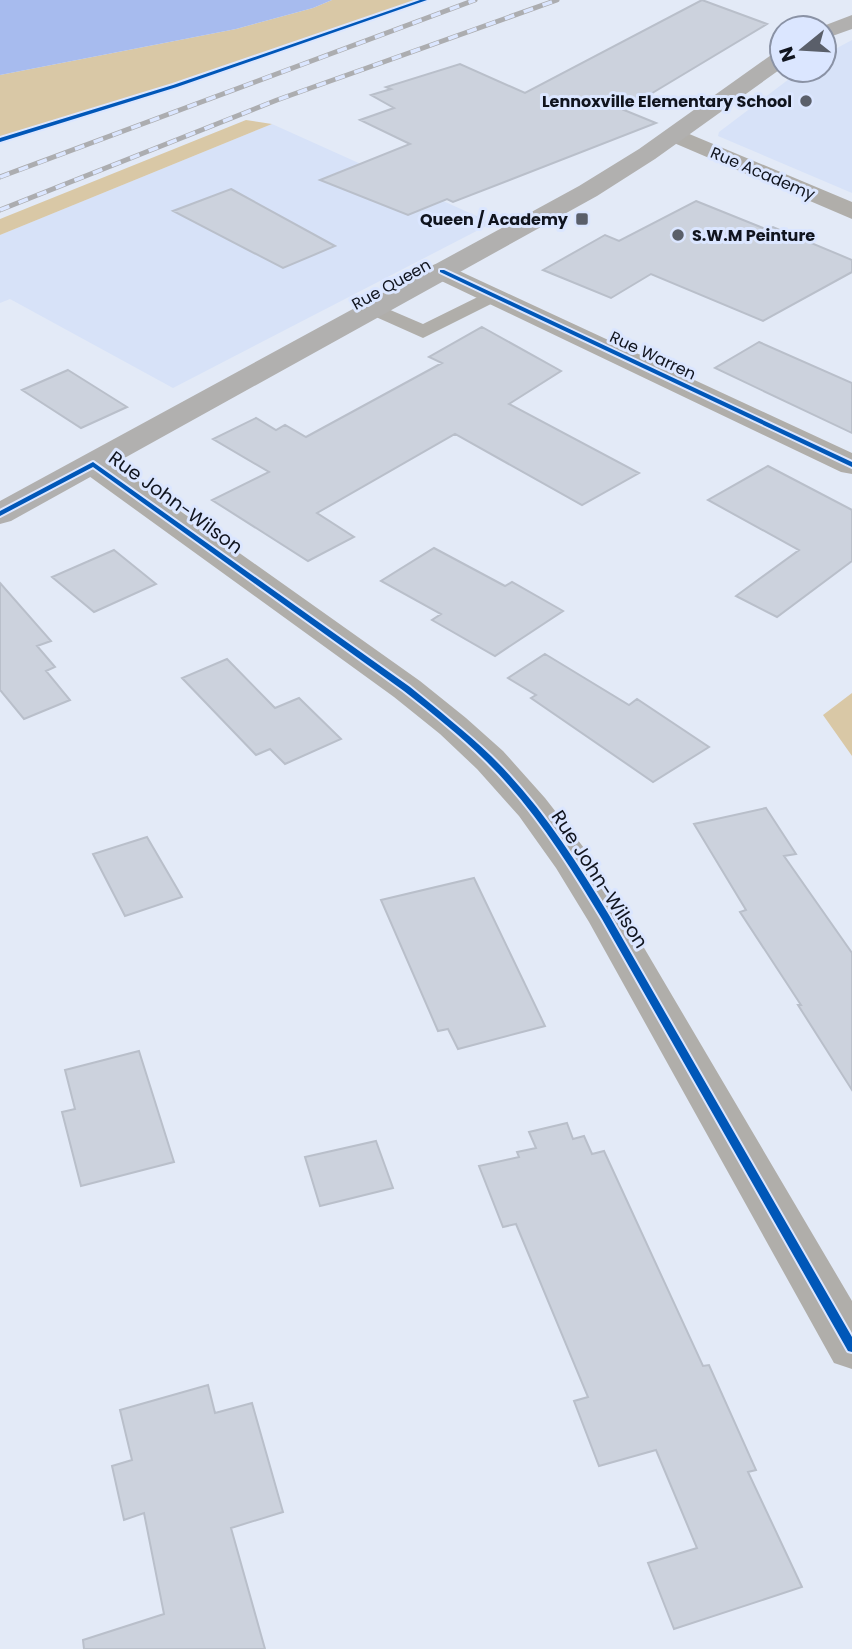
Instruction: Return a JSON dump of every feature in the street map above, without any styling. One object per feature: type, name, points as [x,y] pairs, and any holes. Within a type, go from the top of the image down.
[{"type":"main road","name":"Rue Queen","points":[[0,514],[588,191],[675,135],[768,68]]},
{"type":"street","name":"Rue Academy","points":[[675,135],[852,211]]},
{"type":"street","name":"Rue Warren","points":[[442,271],[852,465]]},
{"type":"street","name":"Rue John-Wilson","points":[[93,464],[407,688],[490,760],[532,807],[570,858],[606,916],[852,1347]]},
{"type":"lane","points":[[373,309],[423,332],[494,295]]},
{"type":"shaded area","points":[[332,0],[425,0],[175,86],[0,140],[0,75],[236,29],[313,8]]},
{"type":"shaded area","name":"Lennoxville Elementary School","points":[[852,40],[852,193],[718,136],[719,132],[782,84],[838,84],[838,48]]},
{"type":"shaded area","points":[[246,120],[272,124],[0,235],[0,219]]},
{"type":"shaded area","points":[[272,124],[492,223],[173,388],[10,299],[0,303],[0,235]]},
{"type":"shaded area","points":[[852,693],[852,756],[823,715]]},
{"type":"water","points":[[0,0],[332,0],[313,8],[236,29],[0,75]]},
{"type":"building","points":[[702,0],[767,24],[624,110],[656,123],[453,202],[447,199],[408,215],[320,180],[410,144],[360,120],[394,108],[371,95],[391,89],[386,87],[460,64],[525,93]]},
{"type":"building","points":[[231,189],[335,246],[283,268],[173,211]]},
{"type":"building","points":[[696,201],[768,230],[773,227],[852,260],[852,272],[763,321],[651,274],[611,298],[543,270],[605,235],[619,241]]},
{"type":"building","points":[[482,327],[561,371],[509,404],[639,473],[582,505],[455,434],[317,513],[354,537],[308,561],[212,500],[269,472],[213,439],[256,418],[276,430],[285,425],[306,437],[442,363],[429,357]]},
{"type":"building","points":[[759,342],[852,383],[852,433],[715,368]]},
{"type":"building","points":[[68,370],[127,407],[81,428],[22,390]]},
{"type":"building","points":[[768,466],[852,510],[852,561],[777,617],[736,596],[799,550],[708,500]]},
{"type":"building","points":[[434,548],[505,586],[512,582],[563,611],[495,656],[432,620],[441,614],[381,581]]},
{"type":"building","points":[[114,550],[156,584],[94,612],[52,577]]},
{"type":"building","points":[[0,583],[51,641],[37,646],[55,667],[46,671],[70,700],[24,719],[0,690]]},
{"type":"building","points":[[545,654],[629,705],[637,699],[709,747],[653,782],[531,698],[536,695],[508,678]]},
{"type":"building","points":[[227,659],[275,708],[299,698],[341,739],[285,764],[270,749],[256,755],[182,678]]},
{"type":"building","points":[[766,808],[796,854],[784,856],[852,953],[852,1090],[798,1005],[801,1005],[740,912],[746,910],[694,824]]},
{"type":"building","points":[[147,837],[182,897],[125,916],[93,854]]},
{"type":"building","points":[[474,878],[545,1026],[458,1049],[448,1029],[438,1031],[381,900]]},
{"type":"building","points":[[139,1051],[174,1162],[81,1186],[62,1112],[75,1109],[65,1070]]},
{"type":"building","points":[[567,1123],[573,1139],[584,1136],[592,1154],[604,1151],[703,1366],[709,1365],[756,1470],[748,1472],[802,1587],[674,1629],[648,1563],[697,1548],[656,1450],[599,1466],[574,1401],[588,1397],[516,1224],[503,1227],[479,1166],[519,1157],[517,1152],[536,1148],[529,1132]]},
{"type":"building","points":[[376,1141],[393,1188],[320,1206],[305,1157]]},
{"type":"building","points":[[208,1385],[215,1413],[252,1403],[283,1512],[231,1528],[265,1649],[84,1649],[83,1640],[164,1614],[144,1513],[124,1520],[112,1466],[132,1460],[120,1410]]},
{"type":"railway","points":[[0,177],[475,0]]},
{"type":"railway","points":[[0,210],[277,100],[557,0]]},
{"type":"cycle path","points":[[0,140],[175,86],[425,0]]},
{"type":"cycle path","points":[[442,271],[852,465]]},
{"type":"cycle path","points":[[0,514],[93,464],[407,689],[490,760],[532,807],[570,858],[852,1347]]},
{"type":"place","name":"Lennoxville Elementary School","points":[[806,101]]},
{"type":"place","name":"Queen / Academy","points":[[582,219]]},
{"type":"place","name":"S.W.M Peinture","points":[[678,235]]}]
